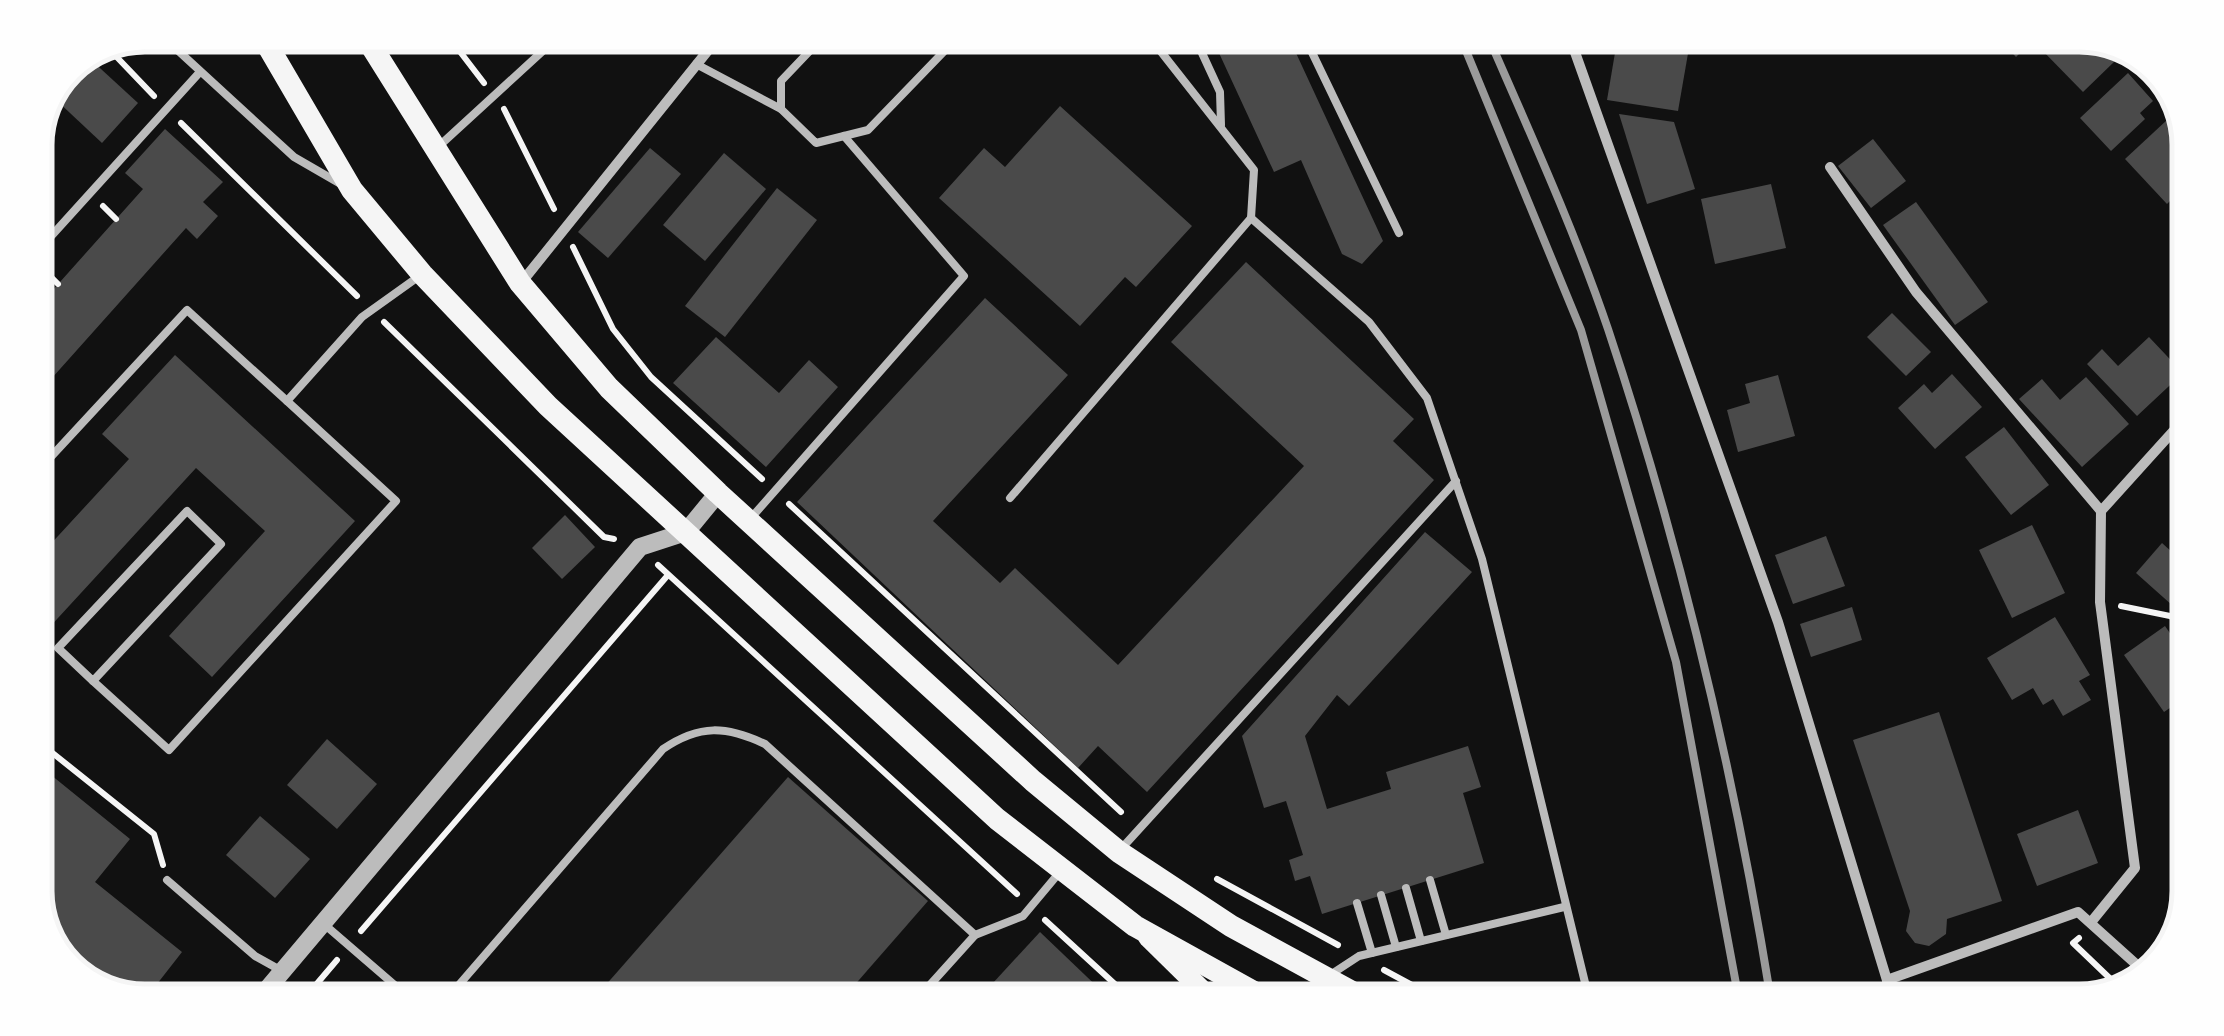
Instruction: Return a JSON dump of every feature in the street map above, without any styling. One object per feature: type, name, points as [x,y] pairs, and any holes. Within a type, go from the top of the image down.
[{"type":"main road","points":[[271,52],[352,190],[422,274],[548,406],[984,807],[1135,926],[1195,984]]},
{"type":"main road","points":[[376,52],[520,284],[609,388],[748,521],[1033,781],[1118,852],[1231,926],[1337,984]]},
{"type":"main road","points":[[1135,926],[1238,984]]},
{"type":"street","points":[[520,284],[706,52]]},
{"type":"street","points":[[1574,52],[1783,640],[1888,984]]},
{"type":"street","points":[[1830,167],[1916,292],[2101,510],[2100,602],[2135,868],[2092,921]]},
{"type":"street","points":[[2101,510],[2171,434]]},
{"type":"street","points":[[271,984],[640,547],[686,532],[718,493]]},
{"type":"street","points":[[1887,980],[2078,912],[2136,963]]},
{"type":"lane","points":[[178,52],[294,158],[352,190]]},
{"type":"lane","points":[[438,147],[542,52]]},
{"type":"lane","points":[[782,109],[781,81],[809,52]]},
{"type":"lane","points":[[696,64],[782,109],[816,143],[868,130],[943,52]]},
{"type":"lane","points":[[1010,498],[1252,218],[1254,170],[1161,52]]},
{"type":"lane","points":[[1202,52],[1220,92],[1221,128]]},
{"type":"lane","points":[[1312,52],[1399,233]]},
{"type":"lane","points":[[53,234],[199,73]]},
{"type":"lane","points":[[748,521],[964,276],[844,136]]},
{"type":"lane","points":[[1252,218],[1369,322],[1427,398],[1482,559],[1585,984]]},
{"type":"lane","points":[[287,401],[362,317],[422,274]]},
{"type":"lane","points":[[53,455],[187,310],[396,501],[169,750],[93,681],[58,648],[186,512],[222,544],[93,681]]},
{"type":"lane","points":[[1118,852],[1456,480]]},
{"type":"lane","points":[[460,984],[663,748],[682,736],[702,731],[734,730],[765,744],[975,936]]},
{"type":"lane","points":[[931,984],[975,936],[1022,916],[1062,870]]},
{"type":"lane","points":[[167,880],[256,956],[282,971]]},
{"type":"lane","points":[[1430,880],[1446,935]]},
{"type":"lane","points":[[1406,888],[1421,941]]},
{"type":"lane","points":[[1382,895],[1396,947]]},
{"type":"lane","points":[[1357,903],[1372,953]]},
{"type":"lane","points":[[1326,978],[1359,956],[1564,907]]},
{"type":"lane","points":[[323,924],[394,984]]},
{"type":"path","points":[[460,52],[508,114],[614,329],[651,377],[1140,826]]},
{"type":"path","points":[[640,547],[1114,984]]},
{"type":"path","points":[[316,984],[668,575]]},
{"type":"path","points":[[2100,602],[2172,617]]},
{"type":"path","points":[[53,754],[154,834],[167,880]]},
{"type":"path","points":[[1206,873],[1410,984]]},
{"type":"path","points":[[2080,937],[2074,943],[2110,978]]},
{"type":"building","points":[[1219,52],[1296,52],[1383,241],[1362,264],[1342,254],[1301,160],[1274,172]]},
{"type":"building","points":[[1615,52],[1688,52],[1678,111],[1607,100]]},
{"type":"building","points":[[2044,52],[2097,54],[2115,61],[2083,92]]},
{"type":"building","points":[[98,66],[138,103],[102,143],[62,106],[80,80]]},
{"type":"building","points":[[2128,73],[2153,101],[2140,113],[2145,119],[2111,151],[2080,118]]},
{"type":"building","points":[[1060,106],[1192,226],[1136,287],[1125,277],[1080,326],[939,198],[984,148],[1005,167]]},
{"type":"building","points":[[1619,114],[1674,122],[1695,189],[1647,204]]},
{"type":"building","points":[[2167,120],[2171,200],[2167,204],[2125,159]]},
{"type":"building","points":[[165,129],[223,182],[203,202],[218,216],[197,239],[186,228],[53,377],[53,290],[143,189],[125,173]]},
{"type":"building","points":[[1873,139],[1906,181],[1871,208],[1838,166]]},
{"type":"building","points":[[650,148],[681,174],[608,258],[578,232]]},
{"type":"building","points":[[724,153],[766,189],[705,261],[663,225]]},
{"type":"building","points":[[1771,184],[1786,248],[1715,264],[1701,199]]},
{"type":"building","points":[[777,188],[817,220],[725,337],[685,306]]},
{"type":"building","points":[[1916,202],[1988,302],[1955,325],[1883,225]]},
{"type":"building","points":[[1246,262],[1414,419],[1393,441],[1434,480],[1147,792],[1098,746],[1078,768],[797,502],[985,298],[1068,375],[933,521],[1000,583],[1015,568],[1118,665],[1304,466],[1171,342]]},
{"type":"building","points":[[1892,313],[1931,352],[1906,376],[1867,337]]},
{"type":"building","points":[[716,337],[779,393],[809,360],[838,387],[766,467],[673,383]]},
{"type":"building","points":[[2149,337],[2171,361],[2171,384],[2137,416],[2087,364],[2102,349],[2118,366]]},
{"type":"building","points":[[175,355],[355,521],[212,677],[169,636],[265,531],[196,468],[53,623],[53,541],[129,459],[102,434]]},
{"type":"building","points":[[1952,374],[1982,407],[1935,449],[1898,408],[1924,384],[1932,393]]},
{"type":"building","points":[[1778,375],[1795,436],[1738,452],[1727,410],[1750,403],[1745,384]]},
{"type":"building","points":[[2086,377],[2129,424],[2082,467],[2019,399],[2042,379],[2060,400]]},
{"type":"building","points":[[2004,427],[2049,485],[2011,515],[1965,457]]},
{"type":"building","points":[[565,515],[595,547],[562,579],[532,548]]},
{"type":"building","points":[[2032,525],[2065,593],[2012,618],[1979,550]]},
{"type":"building","points":[[1425,532],[1472,572],[1349,706],[1337,695],[1305,736],[1327,809],[1391,789],[1386,772],[1468,746],[1481,787],[1463,793],[1484,863],[1322,914],[1310,876],[1295,881],[1289,860],[1303,855],[1286,801],[1264,808],[1242,736]]},
{"type":"building","points":[[1826,536],[1845,586],[1793,604],[1775,555]]},
{"type":"building","points":[[2162,543],[2172,552],[2172,605],[2136,573]]},
{"type":"building","points":[[1852,607],[1862,640],[1811,657],[1800,624]]},
{"type":"building","points":[[2055,617],[2090,675],[2079,681],[2091,700],[2063,716],[2053,699],[2043,705],[2033,688],[2012,700],[1987,658]]},
{"type":"building","points":[[2165,626],[2172,636],[2172,707],[2164,712],[2124,655]]},
{"type":"building","points":[[1939,712],[2002,901],[1947,919],[1946,934],[1929,946],[1915,943],[1906,931],[1910,911],[1853,740]]},
{"type":"building","points":[[327,739],[377,784],[337,829],[287,785]]},
{"type":"building","points":[[53,777],[130,839],[95,882],[182,952],[157,984],[146,984],[127,982],[99,971],[68,942],[54,909]]},
{"type":"building","points":[[788,777],[928,901],[855,984],[607,984]]},
{"type":"building","points":[[2078,810],[2098,863],[2037,886],[2017,834]]},
{"type":"building","points":[[260,816],[310,859],[275,898],[226,855]]},
{"type":"building","points":[[1040,932],[1094,984],[992,984]]},
{"type":"railway","points":[[1467,52],[1581,330],[1676,662],[1736,984]]},
{"type":"railway","points":[[1495,52],[1595,293],[1659,494],[1722,745],[1768,984]]}]
